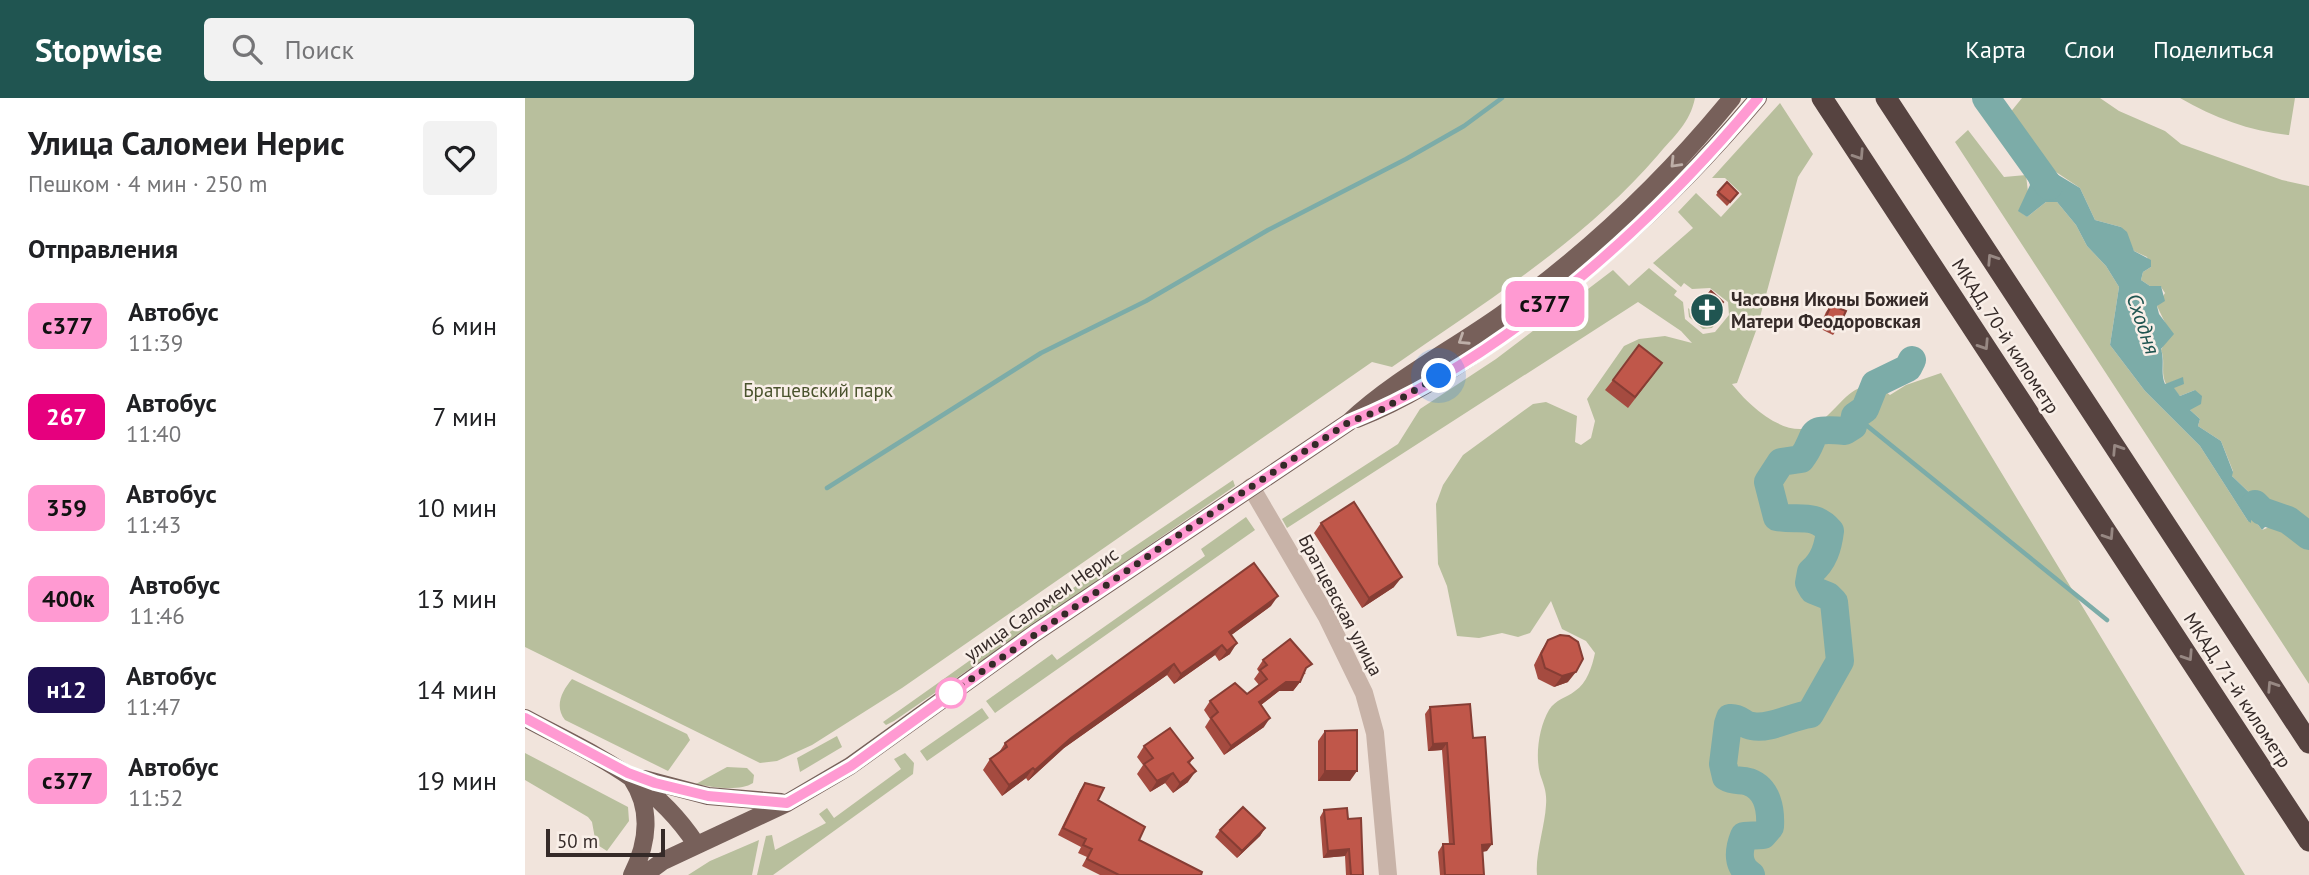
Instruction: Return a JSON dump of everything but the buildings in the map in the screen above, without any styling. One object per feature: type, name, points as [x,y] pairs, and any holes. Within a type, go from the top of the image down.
[{"type":"highway","name":"МКАД, 70-й километр","points":[[1822,98],[2151,599]]},
{"type":"highway","name":"МКАД, 70-й километр","points":[[1886,98],[2195,568]]},
{"type":"highway","name":"МКАД, 71-й километр","points":[[2195,568],[2309,743]]},
{"type":"highway","name":"МКАД, 71-й километр","points":[[2151,599],[2309,841]]},
{"type":"main road","name":"улица Саломеи Нерис","points":[[644,875],[663,860],[787,803],[851,766],[1035,633],[1349,422],[1375,398],[1500,315],[1561,269],[1655,183],[1732,98]]},
{"type":"main road","name":"улица Саломеи Нерис","points":[[1349,422],[1383,409],[1422,387],[1534,313],[1630,234],[1758,98]]},
{"type":"main road","points":[[525,718],[628,773],[666,804],[696,844]]},
{"type":"main road","points":[[628,773],[708,796],[787,803]]},
{"type":"main road","points":[[628,773],[642,797],[646,812],[645,843],[632,875]]},
{"type":"street","name":"Братцевская улица","points":[[1251,487],[1327,617],[1364,693],[1375,733],[1388,875]]},
{"type":"green space","name":"Братцевский парк","points":[[525,98],[1695,98],[1681,129],[1629,186],[1565,243],[1497,294],[1392,367],[1372,362],[902,688],[812,745],[777,761],[760,763],[525,647]]},
{"type":"green space","points":[[2022,98],[2100,98],[2119,111],[2165,131],[2181,144],[2282,180],[2309,186],[2309,684],[1955,142],[1968,130],[2004,177],[2026,175],[2028,192],[2019,211],[2027,217],[2046,202],[2057,202],[2119,287],[2110,345],[2145,391],[2200,446],[2248,521],[2251,515],[2262,530],[2287,520],[2277,509],[2258,501],[2231,475],[2233,471],[2221,441],[2198,426],[2200,419],[2190,410],[2195,390],[2180,396],[2173,388],[2183,378],[2166,384],[2161,350],[2170,333],[2157,306],[2165,293],[2161,287],[2150,286],[2141,280],[2143,272],[2151,267],[2147,257],[2134,251],[2121,227],[2095,220],[2080,188],[2047,166],[2009,114]]},
{"type":"green space","points":[[2180,98],[2295,98],[2289,135],[2233,122]]},
{"type":"green space","points":[[1780,103],[1813,154],[1798,177],[1757,328],[1737,383],[1732,384],[1759,412],[1783,426],[1796,429],[1819,423],[1859,388],[1878,388],[1890,395],[1906,385],[1941,373],[2245,875],[1763,875],[1752,859],[1751,875],[1537,875],[1546,800],[1539,766],[1540,733],[1552,706],[1583,684],[1595,653],[1586,641],[1562,629],[1551,601],[1530,633],[1518,637],[1502,633],[1479,638],[1457,636],[1447,586],[1438,564],[1436,504],[1443,485],[1463,455],[1533,404],[1546,402],[1577,416],[1575,442],[1581,445],[1591,438],[1595,421],[1587,399],[1624,346],[1639,339],[1665,336],[1692,343],[1681,331],[1638,302],[1287,528],[1282,519],[1398,444],[1420,409],[1496,359],[1613,270],[1629,286],[1649,268],[1677,291],[1674,295],[1683,302],[1685,319],[1703,334],[1715,332],[1729,315],[1728,302],[1710,288],[1692,289],[1684,283],[1681,287],[1653,263],[1693,228],[1678,212],[1696,193],[1721,217],[1742,194],[1725,178],[1712,178]]},
{"type":"green space","points":[[1701,293],[1709,293],[1724,305],[1724,312],[1712,328],[1703,329],[1689,317],[1688,308],[1707,324],[1720,309]]},
{"type":"green space","points":[[1233,480],[1235,486],[894,721],[886,725],[883,722],[1045,607]]},
{"type":"green space","points":[[1246,517],[1255,530],[995,713],[986,701],[1052,654],[1057,660],[1205,556],[1201,549]]},
{"type":"green space","points":[[572,679],[687,734],[690,740],[668,771],[565,720],[560,704],[565,688]]},
{"type":"green space","points":[[982,708],[989,718],[927,761],[920,751]]},
{"type":"green space","points":[[837,736],[842,747],[800,772],[797,758]]},
{"type":"green space","points":[[525,753],[628,807],[629,821],[607,851],[596,844],[592,822],[588,817],[525,780]]},
{"type":"green space","points":[[905,753],[914,763],[913,774],[773,875],[757,875],[766,836],[772,835],[775,850],[826,823],[819,814],[827,808],[834,818],[901,769],[894,759]]},
{"type":"green space","points":[[727,767],[747,768],[754,775],[753,783],[733,788],[696,784]]},
{"type":"green space","points":[[759,840],[752,875],[688,875],[710,861]]},
{"type":"water","points":[[2032,149],[2050,170],[2080,188],[2095,220],[2121,227],[2127,232],[2134,251],[2151,260],[2151,267],[2143,272],[2141,280],[2150,286],[2161,286],[2165,301],[2157,306],[2159,314],[2174,334],[2161,349],[2165,384],[2183,377],[2184,384],[2174,388],[2180,396],[2195,390],[2202,396],[2201,404],[2190,410],[2200,419],[2198,426],[2221,441],[2233,472],[2232,476],[2258,501],[2277,509],[2288,520],[2280,523],[2279,531],[2266,526],[2262,530],[2251,515],[2251,523],[2248,521],[2200,446],[2145,391],[2110,345],[2119,287],[2106,266],[2087,246],[2076,225],[2057,202],[2046,202],[2027,217],[2018,211],[2030,185],[2021,160]]},
{"type":"waterway","points":[[827,488],[1041,353],[1146,301],[1268,230],[1406,159],[1464,126],[1502,98]]},
{"type":"waterway","name":"Сходня","points":[[1986,98],[2049,186]]},
{"type":"waterway","points":[[1751,875],[1741,863],[1742,842],[1744,836],[1763,835],[1770,827],[1770,814],[1764,795],[1755,785],[1726,777],[1723,764],[1730,718],[1759,727],[1810,714],[1840,661],[1834,602],[1828,596],[1813,590],[1809,583],[1811,572],[1825,553],[1830,531],[1812,519],[1777,517],[1768,482],[1781,462],[1801,459],[1814,434],[1823,430],[1845,431],[1853,426],[1855,416],[1865,409],[1875,384],[1908,368],[1912,360]]},
{"type":"waterway","points":[[1855,416],[2107,620]]},
{"type":"waterway","name":"Сходня","points":[[2255,504],[2262,511],[2288,520],[2309,536]]},
{"type":"bus line","name":"с377","points":[[525,718],[628,773],[655,783],[708,796],[787,803],[851,766],[1035,633],[1349,422],[1383,409],[1422,387],[1534,313],[1590,269],[1653,212],[1696,169],[1758,98]]},
{"type":"place","name":"Часовня Иконы Божией Матери Феодоровская","points":[[1707,310]]},
{"type":"route","points":[[951,693],[1180,534],[1349,422],[1383,409],[1439,376]]}]
